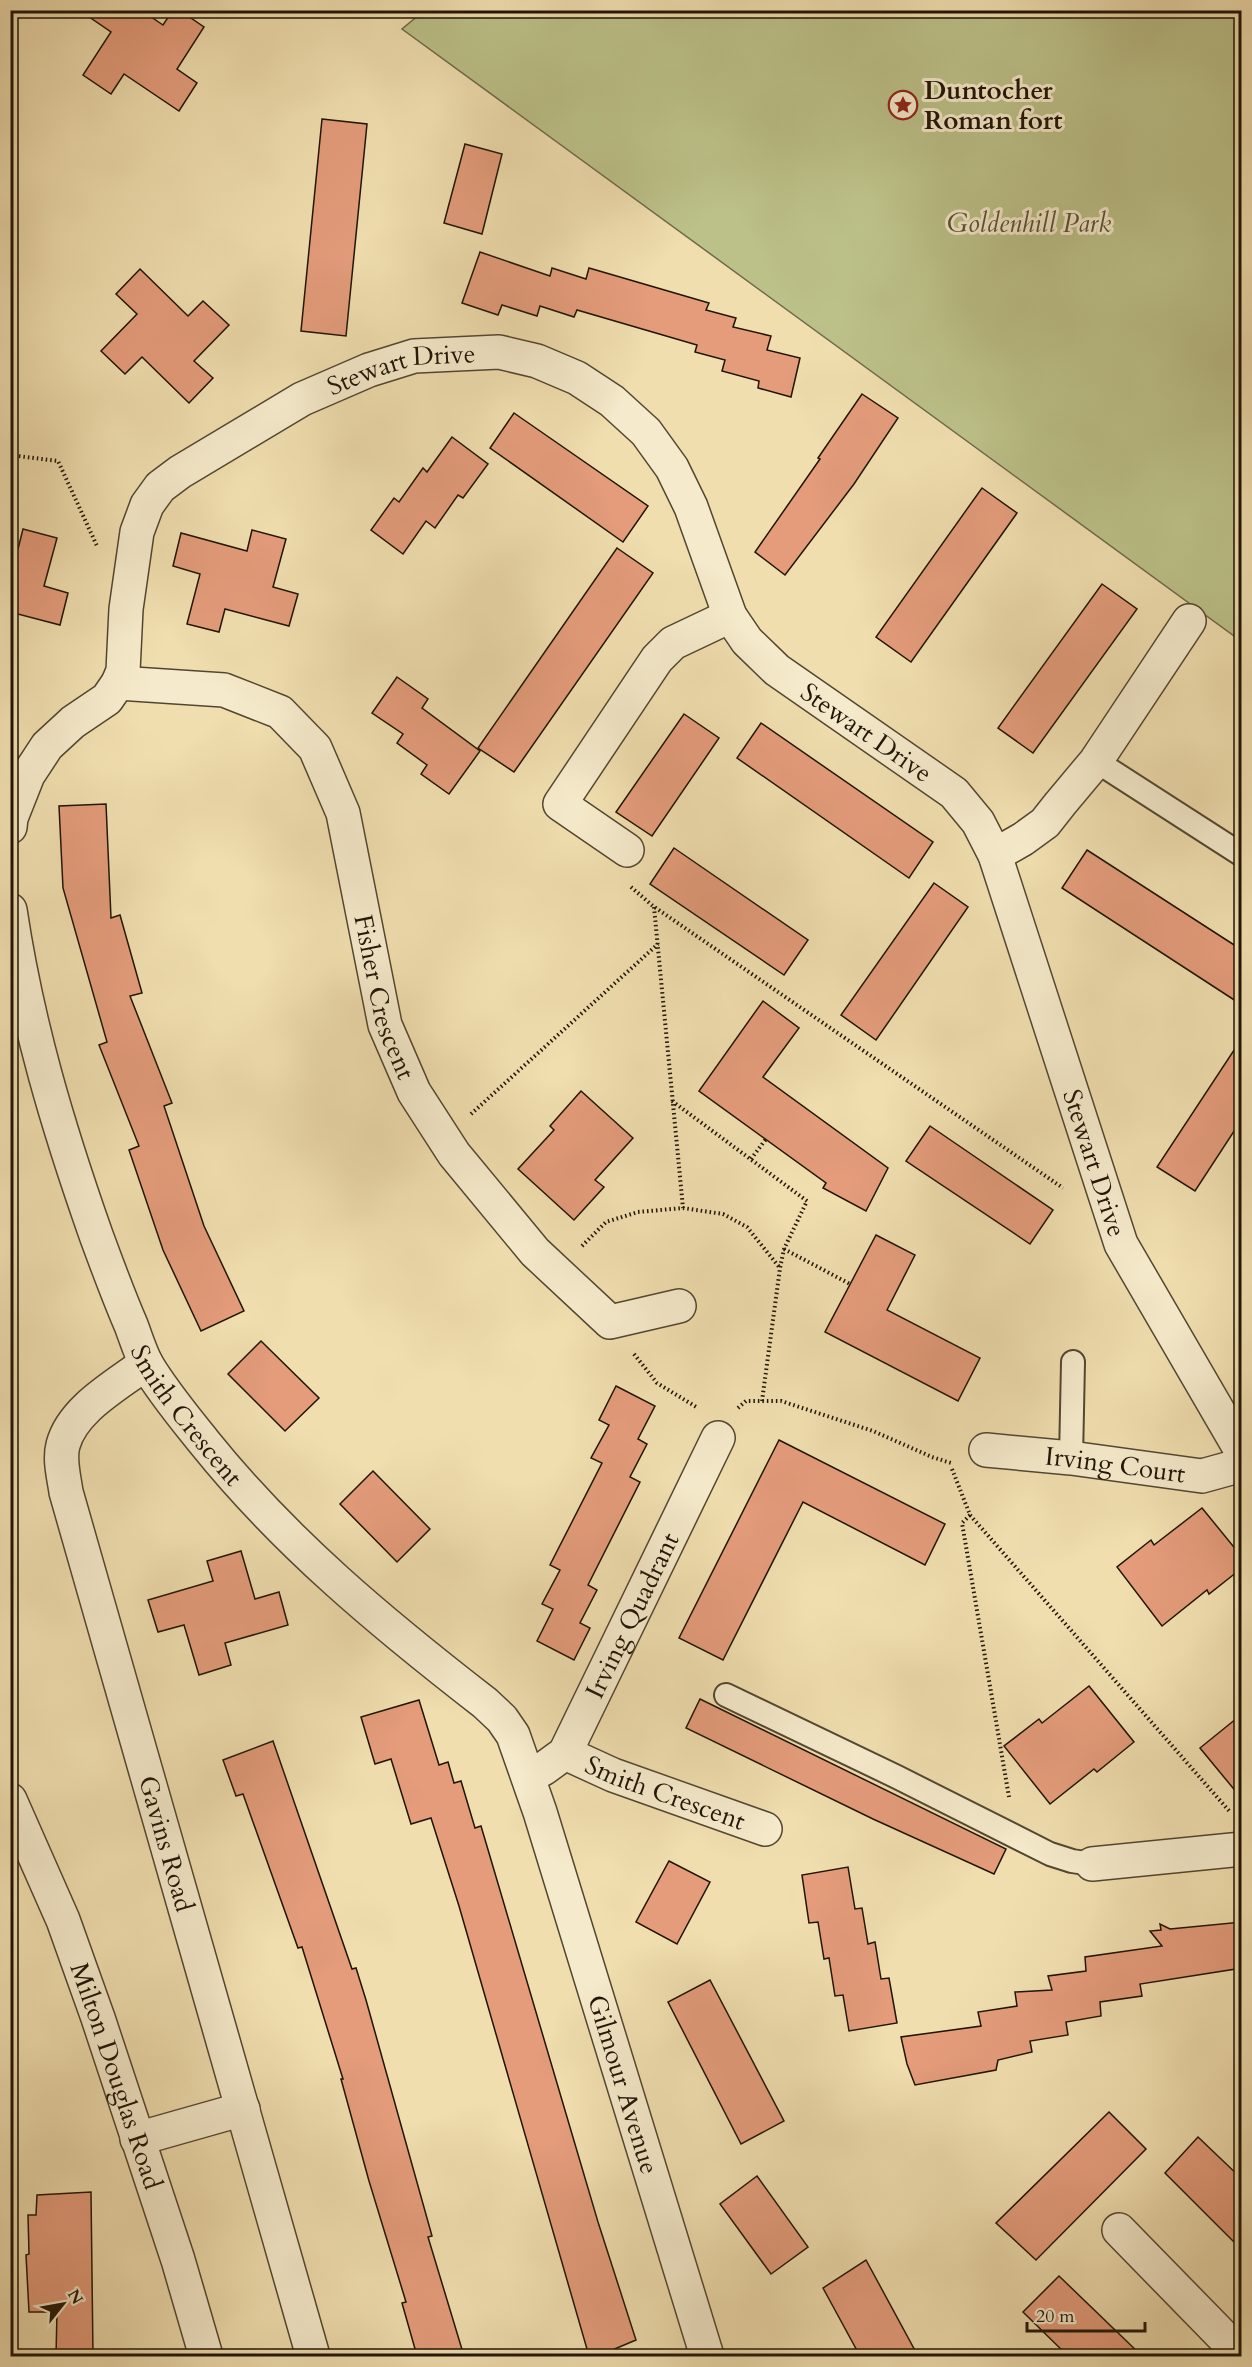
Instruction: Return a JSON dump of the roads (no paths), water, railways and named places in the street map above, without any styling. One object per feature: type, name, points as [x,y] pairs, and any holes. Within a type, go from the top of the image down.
[{"type":"street","name":"Stewart Drive","points":[[118,683],[123,670],[126,609],[137,532],[147,505],[160,487],[180,472],[302,399],[369,370],[414,356],[500,352],[537,361],[577,378],[612,401],[646,432],[672,468],[691,507],[730,616],[747,641],[777,670],[954,793],[978,822],[995,855],[1120,1244],[1242,1452]]},
{"type":"street","points":[[627,850],[560,804],[657,659],[673,643],[730,616]]},
{"type":"street","points":[[995,855],[1045,823],[1096,761],[1189,621]]},
{"type":"street","points":[[10,827],[11,818],[28,775],[47,746],[72,722],[107,699],[118,683]]},
{"type":"street","name":"Fisher Crescent","points":[[118,683],[224,690],[280,712],[315,748],[343,813],[385,1025],[414,1092],[443,1138],[527,1243],[610,1322],[679,1306]]},
{"type":"street","name":"Smith Crescent","points":[[10,910],[18,962],[35,1040],[60,1133],[107,1268],[146,1363],[174,1404],[241,1488],[302,1550],[346,1591],[502,1719],[513,1735],[540,1812]]},
{"type":"street","name":"Gavins Road","points":[[146,1363],[94,1403],[73,1424],[63,1445],[62,1468],[66,1492],[313,2356]]},
{"type":"street","name":"Irving Quadrant","points":[[528,1774],[543,1770],[565,1753],[721,1431]]},
{"type":"street","name":"Irving Court","points":[[986,1450],[1071,1458],[1202,1476],[1231,1468],[1242,1461]]},
{"type":"street","name":"Smith Crescent","points":[[565,1753],[612,1775],[765,1828]]},
{"type":"street","name":"Milton Douglas Road","points":[[10,1800],[63,1920],[178,2260],[206,2356]]},
{"type":"street","name":"Gilmour Avenue","points":[[540,1812],[707,2356]]},
{"type":"street","points":[[1092,1864],[1242,1849]]},
{"type":"street","points":[[137,2139],[243,2109]]},
{"type":"street","points":[[1119,2230],[1242,2356]]},
{"type":"lane","points":[[1096,761],[1242,855]]},
{"type":"lane","points":[[1071,1458],[1073,1362]]},
{"type":"lane","points":[[726,1695],[1050,1854],[1092,1864]]},
{"type":"place","name":"Duntocher Roman fort","points":[[903,105]]},
{"type":"park label","name":"Goldenhill Park","points":[[1029,223]]}]
